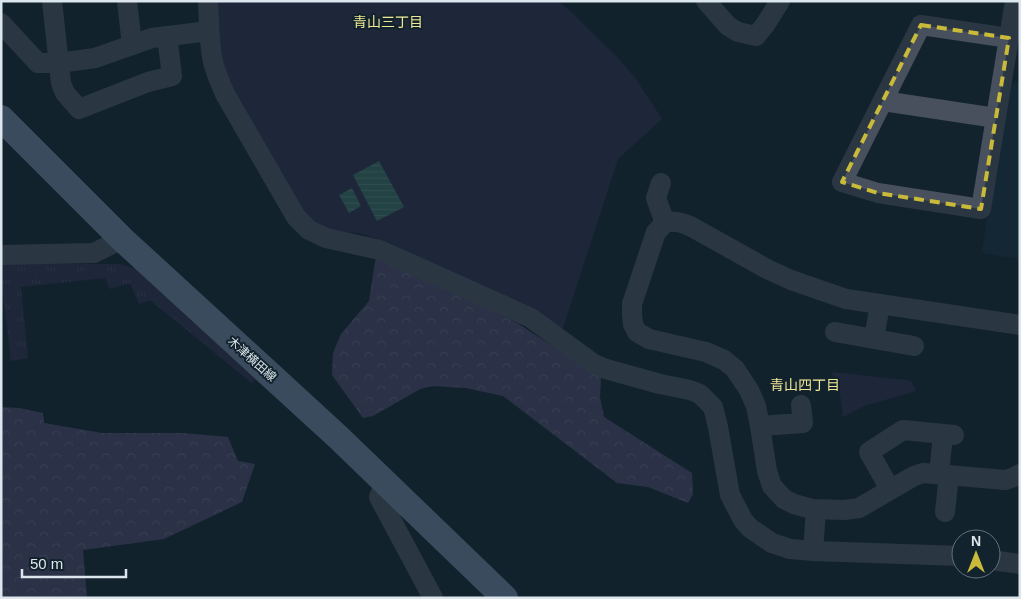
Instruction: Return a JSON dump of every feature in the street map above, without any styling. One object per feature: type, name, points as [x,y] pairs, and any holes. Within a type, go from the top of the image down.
[{"type":"main road","name":"木津横田線","points":[[1,118],[122,239],[331,431],[504,598]]},
{"type":"street","points":[[52,1],[61,83],[65,93],[79,109],[148,82],[172,76],[168,36]]},
{"type":"street","points":[[127,1],[132,45]]},
{"type":"street","points":[[208,1],[212,58],[225,94],[296,217],[309,230],[326,238],[380,250],[531,318],[594,364],[606,369],[700,394],[713,408],[730,495],[743,520],[750,528],[772,544],[813,552],[951,556]]},
{"type":"street","points":[[706,1],[728,26],[738,32],[756,36],[780,1]]},
{"type":"street","points":[[1009,38],[921,25],[842,182],[878,193],[981,210],[996,118],[1011,76],[1009,38],[1015,1]]},
{"type":"street","points":[[1,23],[38,63],[95,58],[152,38],[209,31]]},
{"type":"street","points":[[883,101],[996,118]]},
{"type":"street","points":[[661,183],[656,198],[665,224]]},
{"type":"street","points":[[1018,479],[1006,480],[923,473],[914,476],[858,508],[816,510],[794,504],[784,499],[772,486],[767,471],[756,406],[749,390],[735,369],[724,360],[706,352],[648,339],[637,332],[633,324],[632,304],[656,232],[665,224],[675,222],[684,223],[792,280],[846,299],[1020,325]]},
{"type":"street","points":[[1,255],[94,253],[122,239]]},
{"type":"street","points":[[874,339],[880,304]]},
{"type":"street","points":[[836,332],[914,346]]},
{"type":"street","points":[[760,426],[803,423],[802,405]]},
{"type":"street","points":[[890,489],[869,452],[903,430],[949,435],[944,474],[945,512]]},
{"type":"street","points":[[385,482],[379,497],[432,598]]},
{"type":"street","points":[[813,552],[816,510]]},
{"type":"street","points":[[1001,561],[1020,564]]},
{"type":"highlighted area","points":[[921,25],[1009,38],[981,209],[878,193],[842,182]]},
{"type":"shaded area","points":[[1017,82],[1020,83],[1020,259],[982,253],[1007,88]]},
{"type":"shaded area","points":[[379,161],[404,207],[377,221],[353,175]]},
{"type":"shaded area","points":[[352,188],[361,206],[349,213],[339,195]]},
{"type":"green space","points":[[215,1],[558,1],[568,9],[620,60],[635,78],[662,119],[618,159],[562,331],[448,271],[388,242],[359,233],[336,232],[320,227],[305,216],[222,73]]},
{"type":"green space","points":[[376,256],[517,323],[601,377],[600,397],[604,417],[692,473],[693,494],[688,503],[648,487],[617,483],[503,396],[466,388],[432,386],[420,389],[373,416],[363,418],[332,375],[333,353],[341,334],[369,301]]},
{"type":"green space","points":[[1,264],[120,264],[136,269],[256,379],[252,383],[150,300],[139,304],[130,283],[110,289],[105,278],[21,287],[28,358],[11,361],[3,296],[1,296]]},
{"type":"green space","points":[[831,372],[911,381],[916,391],[864,406],[843,417],[839,386]]},
{"type":"green space","points":[[1,407],[19,408],[43,413],[44,423],[102,433],[183,433],[228,437],[238,461],[255,464],[242,502],[164,539],[83,550],[87,598],[1,598]]},
{"type":"district","name":"青山三丁目","points":[[388,22]]},
{"type":"district","name":"青山四丁目","points":[[805,385]]}]
